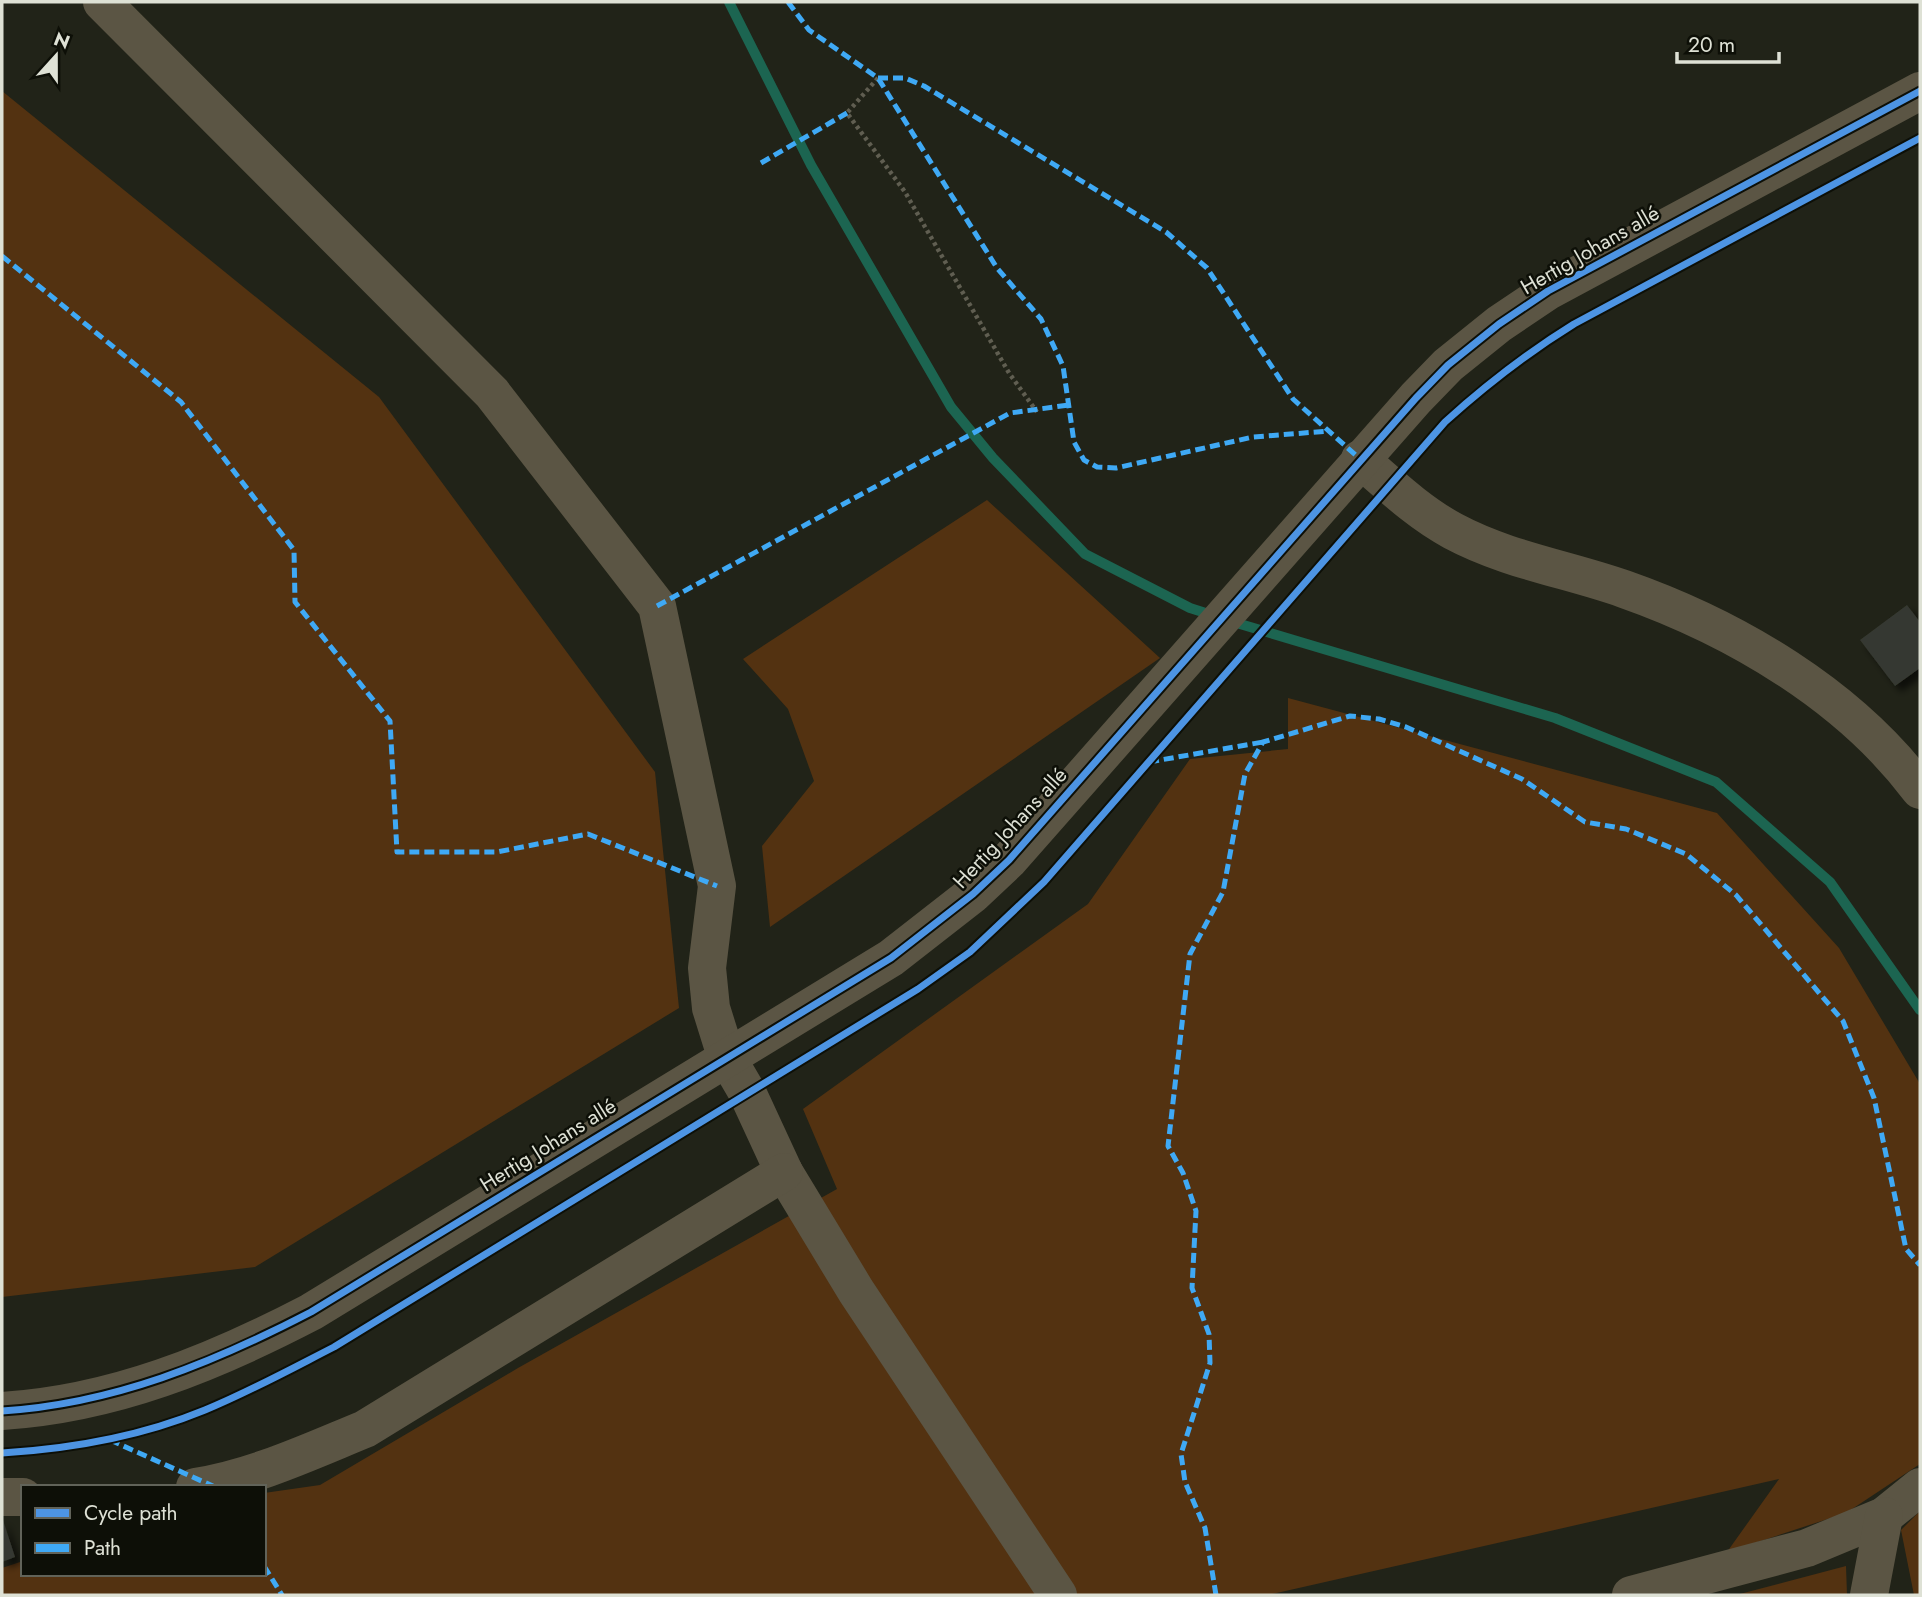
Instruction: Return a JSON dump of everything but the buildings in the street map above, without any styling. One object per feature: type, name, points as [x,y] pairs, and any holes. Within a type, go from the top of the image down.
[{"type":"street","points":[[102,2],[492,393],[657,606],[717,886],[707,968],[711,1008],[726,1056],[747,1092],[783,1172],[856,1290],[1058,1595]]},
{"type":"street","name":"Hertig Johans allé","points":[[2,1412],[72,1402],[141,1387],[245,1347],[311,1312],[726,1056],[891,958],[973,894],[1009,860],[1360,459],[1448,365],[1499,324],[1548,292],[1920,91]]},
{"type":"street","points":[[1360,459],[1416,508],[1453,531],[1494,550],[1623,589],[1673,609],[1782,667],[1827,696],[1918,777]]},
{"type":"street","points":[[202,1485],[306,1454],[365,1429],[783,1172]]},
{"type":"street","points":[[1630,1595],[1807,1548],[1884,1516],[1920,1486]]},
{"type":"street","points":[[2,1497],[21,1497]]},
{"type":"street","points":[[1869,1595],[1884,1516]]},
{"type":"path","points":[[878,78],[847,113],[905,192],[1009,373],[1037,412]]},
{"type":"shaded area","points":[[2,91],[379,397],[655,772],[679,1008],[255,1267],[2,1297]]},
{"type":"shaded area","points":[[987,500],[1160,658],[770,927],[762,846],[814,781],[788,709],[743,659]]},
{"type":"shaded area","points":[[1288,698],[1717,813],[1839,948],[1920,1084],[1920,1464],[1846,1513],[1727,1552],[1779,1479],[1268,1595],[2,1595],[2,1568],[21,1562],[21,1576],[266,1576],[266,1493],[320,1485],[518,1368],[837,1189],[803,1109],[1088,904],[1190,759],[1288,749]]},
{"type":"shaded area","points":[[1920,1511],[1920,1595],[1914,1595],[1901,1530]]},
{"type":"shaded area","points":[[1846,1566],[1847,1595],[1736,1595]]},
{"type":"waterway","points":[[729,2],[811,165],[951,407],[993,458],[1085,554],[1190,608],[1215,616]]},
{"type":"waterway","points":[[1230,621],[1555,718],[1716,782],[1830,882],[1920,1010]]},
{"type":"marked path","points":[[788,2],[809,30],[878,78],[997,268],[1041,319],[1063,366],[1074,442],[1084,460],[1097,467],[1116,468],[1253,437],[1329,431]]},
{"type":"marked path","points":[[878,78],[905,78],[924,86],[1166,232],[1207,268],[1293,399],[1360,459]]},
{"type":"marked path","points":[[761,163],[847,113]]},
{"type":"marked path","points":[[2,256],[181,402],[294,550],[295,602],[390,721],[397,852],[497,852],[588,834],[717,886]]},
{"type":"marked path","points":[[657,606],[1010,413],[1069,405]]},
{"type":"marked path","points":[[1216,1595],[1205,1528],[1185,1482],[1181,1454],[1210,1363],[1209,1334],[1192,1288],[1196,1211],[1183,1173],[1168,1146],[1190,954],[1223,892],[1245,774],[1263,742],[1350,716],[1379,719],[1406,727],[1522,779],[1585,822],[1626,829],[1686,854],[1736,895],[1843,1021],[1874,1098],[1906,1249],[1920,1265]]},
{"type":"marked path","points":[[1149,762],[1263,742]]},
{"type":"marked path","points":[[110,1440],[211,1485]]},
{"type":"marked path","points":[[266,1569],[282,1595]]},
{"type":"cycle path","points":[[2,1411],[43,1407],[123,1390],[199,1364],[274,1331],[311,1312],[891,958],[973,894],[1009,860],[1448,365],[1499,324],[1548,291],[1920,91]]},
{"type":"cycle path","points":[[2,1453],[53,1448],[131,1434],[205,1410],[270,1380],[334,1347],[918,989],[970,952],[1044,882],[1445,422],[1476,395],[1523,358],[1574,324],[1920,138]]}]
